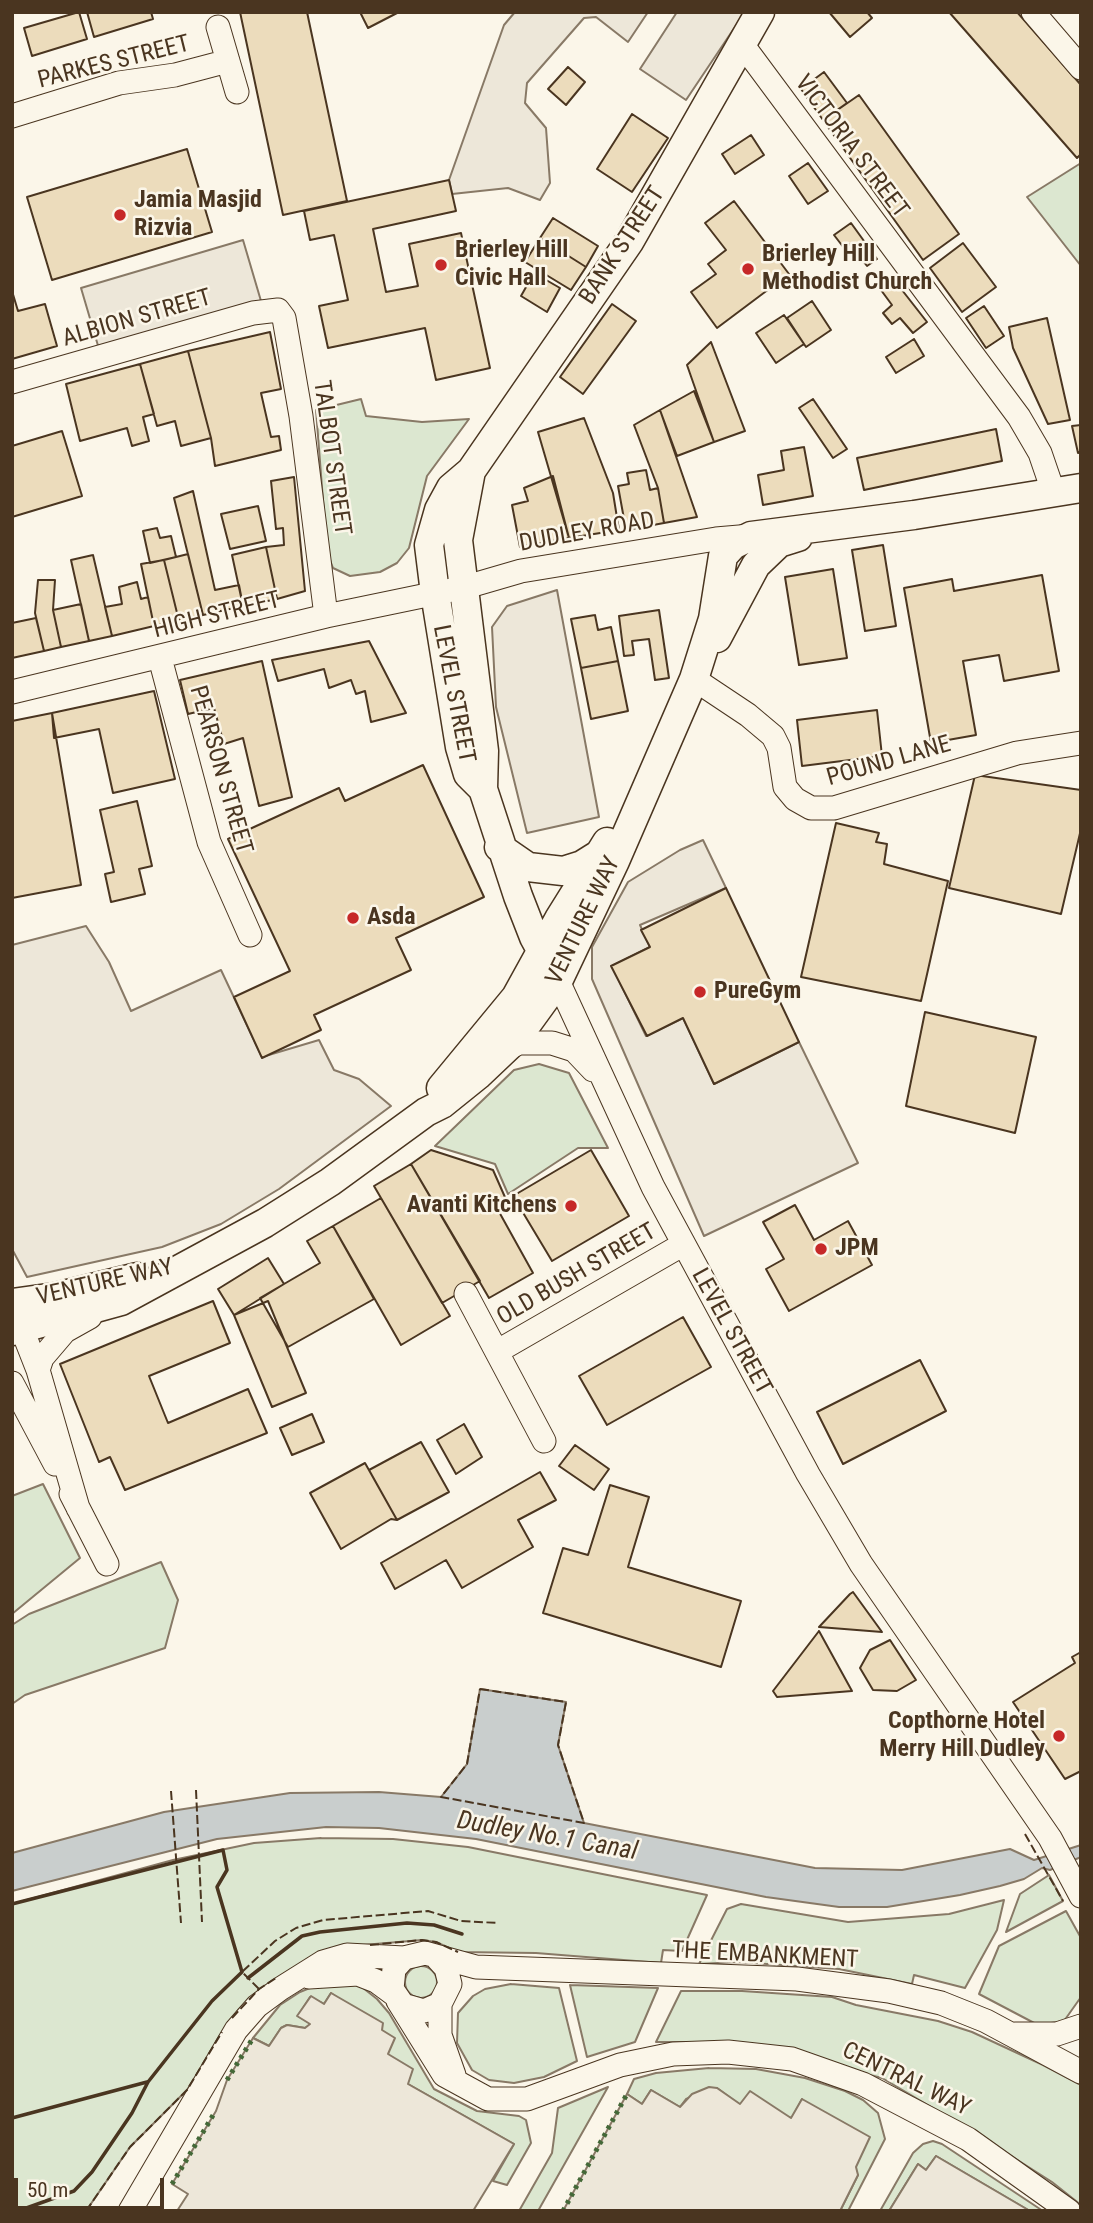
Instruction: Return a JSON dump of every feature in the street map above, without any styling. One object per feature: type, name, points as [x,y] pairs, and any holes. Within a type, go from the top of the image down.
[{"type":"main road","name":"BANK STREET","points":[[435,593],[429,545],[439,510],[451,488],[471,471],[629,242],[760,12]]},
{"type":"main road","name":"BANK STREET","points":[[466,587],[458,540],[471,471]]},
{"type":"main road","points":[[726,552],[733,545],[751,536],[827,528],[1081,488]]},
{"type":"main road","points":[[694,679],[756,565],[779,543],[827,528]]},
{"type":"main road","name":"VENTURE WAY","points":[[15,1317],[121,1301],[198,1261],[330,1182],[426,1112],[442,1104],[506,1049],[558,981],[638,807],[694,679],[713,619],[726,552]]},
{"type":"main road","name":"LEVEL STREET","points":[[466,587],[484,751],[483,789],[499,847],[542,952],[558,981]]},
{"type":"main road","name":"LEVEL STREET","points":[[435,593],[460,747],[468,774],[483,789]]},
{"type":"main road","name":"VENTURE WAY","points":[[426,1112],[440,1089],[516,996],[599,854],[615,830],[638,807]]},
{"type":"main road","points":[[499,847],[528,867],[563,871],[582,865],[599,854]]},
{"type":"main road","name":"VENTURE WAY","points":[[15,1317],[89,1290],[198,1261]]},
{"type":"street","points":[[1033,12],[1081,68]]},
{"type":"street","name":"PARKES STREET","points":[[218,27],[237,92]]},
{"type":"street","name":"VICTORIA STREET","points":[[742,44],[1019,417],[1040,453],[1052,491]]},
{"type":"street","name":"PARKES STREET","points":[[12,116],[119,83],[175,75],[228,61]]},
{"type":"street","name":"ALBION STREET","points":[[12,382],[253,313],[278,310]]},
{"type":"street","name":"TALBOT STREET","points":[[278,310],[284,318],[326,616]]},
{"type":"street","name":"DUDLEY ROAD","points":[[435,593],[466,587],[521,570],[716,538],[751,536]]},
{"type":"street","points":[[466,587],[519,583],[779,543]]},
{"type":"street","name":"HIGH STREET","points":[[12,692],[326,616],[435,593]]},
{"type":"street","name":"PEARSON STREET","points":[[160,658],[209,842],[250,935]]},
{"type":"street","name":"POUND LANE","points":[[694,679],[748,715],[773,736],[779,748],[785,787],[795,799],[811,808],[834,808],[1017,753],[1081,743]]},
{"type":"street","name":"LEVEL STREET","points":[[558,981],[682,1245],[808,1474],[861,1564],[1050,1838],[1077,1887]]},
{"type":"street","points":[[506,1049],[519,1044],[552,1043],[574,1050],[605,1083]]},
{"type":"street","name":"OLD BUSH STREET","points":[[498,1351],[682,1245]]},
{"type":"street","name":"OLD BUSH STREET","points":[[466,1294],[544,1441]]},
{"type":"street","points":[[38,1370],[42,1358],[65,1331],[121,1301]]},
{"type":"street","points":[[15,1317],[38,1370],[78,1508]]},
{"type":"street","points":[[12,1383],[107,1564]]},
{"type":"street","name":"THE EMBANKMENT","points":[[130,2211],[236,2030],[257,2006],[280,1989],[323,1962],[348,1955],[404,1958],[425,1953],[476,1967],[797,1979],[889,1991],[941,2003],[1015,2035],[1081,2072]]},
{"type":"street","points":[[435,1956],[448,1974],[450,1984],[443,2000],[440,2035],[458,2084]]},
{"type":"street","points":[[397,1998],[391,1979],[394,1969],[404,1958]]},
{"type":"street","name":"THE EMBANKMENT","points":[[280,1989],[309,1978],[358,1974],[376,1981],[411,2010],[424,2011],[482,1972],[505,1966]]},
{"type":"street","name":"CENTRAL WAY","points":[[397,1998],[444,2075],[488,2099],[527,2099],[620,2065],[663,2056],[728,2052],[792,2059],[863,2084],[968,2139],[1069,2211]]},
{"type":"street","name":"THE EMBANKMENT","points":[[1015,2035],[1057,2034],[1081,2026]]},
{"type":"green space","points":[[1081,163],[1081,266],[1027,197]]},
{"type":"green space","points":[[361,399],[366,416],[422,422],[469,419],[427,476],[409,548],[397,563],[380,572],[350,576],[333,568],[327,552],[316,410]]},
{"type":"green space","points":[[539,1064],[569,1073],[608,1148],[578,1148],[508,1194],[495,1164],[435,1146],[514,1070]]},
{"type":"green space","points":[[43,1484],[80,1558],[12,1614],[12,1496]]},
{"type":"green space","points":[[161,1562],[178,1600],[165,1648],[25,1695],[12,1704],[12,1625],[29,1614]]},
{"type":"green space","points":[[321,1838],[393,1839],[468,1847],[707,1895],[682,1951],[663,1950],[661,1963],[536,1953],[458,1952],[436,1942],[422,1940],[363,1945],[291,1969],[260,1989],[238,2010],[187,2090],[130,2147],[86,2211],[12,2211],[12,1904],[173,1860],[254,1843]]},
{"type":"green space","points":[[1049,1875],[1063,1901],[1006,1932],[1020,1894]]},
{"type":"green space","points":[[1004,1900],[997,1930],[965,1988],[914,1975],[912,1984],[839,1969],[738,1962],[699,1964],[727,1909],[741,1904],[848,1922],[949,1914]]},
{"type":"green space","points":[[1066,1911],[1081,1938],[1081,1997],[1064,2021],[1038,2025],[979,1994],[999,1946]]},
{"type":"green space","points":[[421,1966],[433,1970],[437,1982],[433,1994],[421,1998],[409,1994],[405,1982],[409,1970]]},
{"type":"green space","points":[[358,1984],[389,2013],[434,2089],[477,2111],[519,2116],[526,2120],[531,2143],[507,2185],[493,2181],[514,2144],[408,2084],[388,2054],[382,2030],[331,1993],[324,2004],[310,1997],[298,2016],[311,2024],[305,2028],[287,2025],[281,2028],[269,2046],[253,2038],[280,2005],[300,1992],[317,1985]]},
{"type":"green space","points":[[511,1984],[559,1988],[577,2061],[544,2077],[514,2083],[489,2080],[472,2070],[457,2043],[458,2013],[473,1996],[485,1989]]},
{"type":"green space","points":[[570,1985],[658,1988],[635,2042],[587,2057]]},
{"type":"green space","points":[[681,1991],[742,1991],[832,1997],[856,2005],[938,2021],[972,2032],[1081,2085],[1081,2205],[1052,2182],[882,2078],[735,2042],[656,2042]]},
{"type":"green space","points":[[709,2068],[756,2069],[805,2078],[845,2091],[863,2100],[878,2113],[885,2139],[848,2211],[840,2211],[858,2175],[802,2099],[792,2118],[740,2105],[717,2088],[686,2099],[680,2107],[651,2090],[642,2104],[627,2094],[634,2079],[656,2073]]},
{"type":"green space","points":[[608,2087],[538,2211],[519,2211],[552,2153],[558,2108]]},
{"type":"green space","points":[[933,2141],[942,2144],[1043,2211],[1030,2211],[936,2156],[926,2170],[918,2164],[889,2211],[880,2211],[913,2153],[923,2144]]},
{"type":"shaded area","points":[[515,12],[648,12],[628,42],[596,17],[584,18],[527,83],[525,103],[546,128],[550,183],[540,200],[508,188],[452,194],[449,180],[504,25]]},
{"type":"shaded area","points":[[677,12],[745,12],[686,100],[640,69]]},
{"type":"shaded area","points":[[243,240],[261,301],[99,349],[81,288]]},
{"type":"shaded area","points":[[557,590],[599,817],[527,833],[496,707],[492,627],[507,606]]},
{"type":"shaded area","points":[[703,840],[726,888],[640,925],[650,947],[612,966],[646,1036],[683,1018],[714,1084],[799,1042],[858,1163],[704,1236],[592,979],[592,947],[628,882],[680,850]]},
{"type":"shaded area","points":[[86,926],[109,962],[131,1011],[221,970],[262,1057],[319,1040],[334,1070],[359,1079],[391,1106],[279,1189],[221,1224],[162,1247],[27,1277],[12,1249],[12,945]]},
{"type":"shaded area","points":[[331,1993],[383,2023],[382,2030],[395,2038],[388,2054],[413,2069],[408,2084],[514,2144],[473,2211],[177,2211],[188,2194],[172,2184],[216,2111],[227,2080],[253,2038],[269,2046],[281,2028],[287,2025],[305,2028],[310,2024],[297,2016],[311,1996],[324,2004]]},
{"type":"shaded area","points":[[709,2087],[717,2088],[740,2104],[750,2091],[791,2118],[802,2099],[870,2137],[856,2167],[858,2175],[840,2211],[563,2211],[627,2094],[642,2104],[651,2090],[680,2107],[692,2094]]},
{"type":"shaded area","points":[[936,2156],[1030,2211],[889,2211],[918,2164],[926,2170]]},
{"type":"water","name":"Dudley No.1 Canal","points":[[480,1689],[566,1702],[558,1745],[584,1823],[815,1868],[902,1870],[1010,1849],[1034,1860],[1081,1845],[1081,1857],[1050,1870],[1042,1868],[1024,1879],[960,1895],[887,1907],[839,1907],[766,1897],[476,1839],[379,1828],[326,1827],[217,1839],[12,1891],[12,1853],[164,1812],[290,1793],[379,1792],[441,1797],[467,1764]]},
{"type":"building","points":[[79,12],[87,39],[32,56],[24,28]]},
{"type":"building","points":[[87,12],[151,12],[153,19],[94,37]]},
{"type":"building","points":[[240,12],[307,12],[347,201],[283,215]]},
{"type":"building","points":[[360,12],[399,12],[368,28]]},
{"type":"building","points":[[829,12],[867,12],[872,18],[850,37]]},
{"type":"building","points":[[949,12],[1017,12],[1081,85],[1081,154],[1077,158]]},
{"type":"building","points":[[568,67],[585,82],[566,105],[548,89]]},
{"type":"building","points":[[824,72],[847,103],[823,120],[801,89]]},
{"type":"building","points":[[859,95],[959,234],[923,260],[823,120]]},
{"type":"building","points":[[632,114],[668,138],[632,192],[597,169]]},
{"type":"building","points":[[751,135],[764,155],[735,174],[722,154]]},
{"type":"building","name":"Jamia Masjid Rizvia","points":[[187,149],[212,232],[52,280],[27,197]]},
{"type":"building","points":[[808,163],[828,191],[808,204],[789,176]]},
{"type":"building","name":"Brierley Hill Civic Hall","points":[[449,180],[456,211],[373,229],[386,292],[418,286],[409,244],[461,233],[490,368],[436,380],[425,328],[328,348],[319,306],[348,300],[334,235],[310,240],[304,211]]},
{"type":"building","name":"Brierley Hill Methodist Church","points":[[734,201],[789,274],[717,328],[691,292],[716,274],[708,264],[726,250],[705,223]]},
{"type":"building","points":[[553,218],[598,246],[586,267],[540,238]]},
{"type":"building","points":[[851,223],[877,259],[867,266],[850,244],[844,248],[834,235]]},
{"type":"building","points":[[540,238],[586,267],[571,290],[525,262]]},
{"type":"building","points":[[963,243],[996,287],[962,312],[930,268]]},
{"type":"building","points":[[534,273],[560,288],[547,312],[521,296]]},
{"type":"building","points":[[891,276],[927,322],[913,333],[900,318],[892,324],[883,313],[892,305],[878,286]]},
{"type":"building","points":[[12,291],[18,311],[45,304],[57,346],[12,359]]},
{"type":"building","points":[[812,301],[831,330],[806,347],[787,318]]},
{"type":"building","points":[[612,304],[636,321],[583,394],[560,377]]},
{"type":"building","points":[[984,306],[1004,336],[986,348],[966,318]]},
{"type":"building","points":[[784,315],[804,344],[776,363],[756,333]]},
{"type":"building","points":[[1047,318],[1070,420],[1048,424],[1013,348],[1009,327]]},
{"type":"building","points":[[270,332],[281,389],[261,393],[271,437],[279,436],[281,450],[215,466],[211,438],[188,351]]},
{"type":"building","points":[[914,339],[924,356],[896,373],[886,357]]},
{"type":"building","points":[[711,342],[745,431],[714,442],[687,365]]},
{"type":"building","points":[[188,351],[211,438],[181,446],[175,421],[157,426],[140,364]]},
{"type":"building","points":[[140,364],[154,414],[143,417],[149,441],[132,446],[127,428],[80,441],[66,384]]},
{"type":"building","points":[[694,391],[714,442],[677,456],[660,410]]},
{"type":"building","points":[[813,399],[847,449],[833,458],[799,408]]},
{"type":"building","points":[[660,410],[697,517],[664,523],[658,488],[634,425]]},
{"type":"building","points":[[584,418],[613,493],[619,530],[569,538],[538,432]]},
{"type":"building","points":[[1081,425],[1081,452],[1078,453],[1072,426]]},
{"type":"building","points":[[996,429],[1002,461],[864,490],[857,458]]},
{"type":"building","points":[[62,431],[82,496],[12,517],[12,446]]},
{"type":"building","points":[[804,447],[813,496],[763,505],[758,475],[784,470],[781,451]]},
{"type":"building","points":[[646,470],[650,490],[658,488],[664,523],[626,530],[618,486],[629,484],[627,473]]},
{"type":"building","points":[[553,476],[569,538],[520,547],[512,505],[528,501],[524,488]]},
{"type":"building","points":[[294,477],[305,591],[277,599],[266,547],[284,545],[283,528],[276,529],[271,481]]},
{"type":"building","points":[[193,491],[215,590],[239,585],[243,606],[203,615],[174,498]]},
{"type":"building","points":[[258,506],[266,541],[230,549],[221,514]]},
{"type":"building","points":[[157,528],[160,538],[171,536],[176,557],[150,563],[143,531]]},
{"type":"building","points":[[883,545],[896,626],[865,631],[852,550]]},
{"type":"building","points":[[266,547],[277,599],[243,606],[232,555]]},
{"type":"building","points":[[188,554],[203,615],[179,621],[164,560]]},
{"type":"building","points":[[93,555],[112,636],[89,641],[71,560]]},
{"type":"building","points":[[164,560],[179,621],[154,626],[141,564]]},
{"type":"building","points":[[833,569],[847,658],[799,665],[785,577]]},
{"type":"building","points":[[1042,575],[1059,671],[1004,681],[999,655],[963,661],[976,735],[931,743],[904,588],[952,579],[954,591]]},
{"type":"building","points":[[38,580],[55,580],[53,610],[61,647],[44,651],[35,613]]},
{"type":"building","points":[[137,582],[141,599],[148,597],[154,626],[112,636],[105,607],[122,604],[119,587]]},
{"type":"building","points":[[81,604],[89,641],[61,647],[53,610]]},
{"type":"building","points":[[659,610],[669,678],[655,680],[649,639],[632,641],[634,655],[624,656],[619,616]]},
{"type":"building","points":[[595,615],[598,630],[611,627],[618,661],[581,668],[571,619]]},
{"type":"building","points":[[36,618],[44,651],[12,658],[12,623]]},
{"type":"building","points":[[369,641],[406,713],[371,722],[365,691],[356,694],[351,680],[329,688],[324,669],[278,681],[272,660]]},
{"type":"building","points":[[262,661],[292,797],[259,806],[243,738],[224,744],[214,708],[188,714],[180,680]]},
{"type":"building","points":[[618,661],[628,711],[591,719],[581,668]]},
{"type":"building","points":[[154,691],[175,779],[113,793],[99,729],[54,738],[52,713]]},
{"type":"building","points":[[877,710],[882,756],[802,766],[797,720]]},
{"type":"building","points":[[52,713],[81,885],[12,898],[12,721]]},
{"type":"building","name":"Asda","points":[[423,765],[484,897],[396,938],[411,970],[314,1015],[321,1030],[262,1058],[234,997],[290,971],[228,839],[339,788],[345,801]]},
{"type":"building","points":[[975,775],[1081,790],[1081,829],[1061,914],[949,888]]},
{"type":"building","points":[[137,801],[152,866],[139,869],[145,894],[111,902],[105,874],[114,872],[100,810]]},
{"type":"building","points":[[836,823],[879,833],[876,842],[887,844],[884,864],[948,881],[921,1001],[801,977]]},
{"type":"building","name":"PureGym","points":[[726,888],[799,1042],[714,1084],[683,1018],[647,1036],[611,966],[650,947],[641,930]]},
{"type":"building","points":[[925,1012],[1036,1037],[1015,1133],[906,1106]]},
{"type":"building","points":[[431,1150],[493,1170],[508,1204],[498,1210],[533,1273],[489,1298],[411,1164]]},
{"type":"building","name":"Avanti Kitchens","points":[[591,1150],[629,1216],[552,1261],[513,1196]]},
{"type":"building","points":[[411,1164],[480,1281],[442,1303],[374,1186]]},
{"type":"building","points":[[381,1198],[450,1316],[401,1345],[333,1226]]},
{"type":"building","name":"JPM","points":[[795,1205],[814,1240],[848,1221],[872,1265],[789,1311],[766,1269],[784,1259],[763,1222]]},
{"type":"building","points":[[333,1226],[374,1299],[288,1347],[260,1298],[320,1263],[307,1241]]},
{"type":"building","points":[[268,1258],[284,1284],[234,1315],[218,1289]]},
{"type":"building","points":[[213,1301],[230,1343],[149,1376],[168,1423],[248,1389],[267,1433],[125,1490],[110,1457],[99,1462],[60,1364]]},
{"type":"building","points":[[268,1301],[306,1393],[272,1407],[234,1315]]},
{"type":"building","points":[[683,1317],[711,1367],[607,1425],[579,1376]]},
{"type":"building","points":[[920,1360],[946,1411],[843,1464],[817,1412]]},
{"type":"building","points":[[312,1414],[324,1442],[292,1455],[280,1428]]},
{"type":"building","points":[[464,1424],[482,1457],[456,1474],[437,1440]]},
{"type":"building","points":[[421,1442],[449,1492],[397,1520],[369,1470]]},
{"type":"building","points":[[575,1445],[609,1469],[594,1490],[559,1466]]},
{"type":"building","points":[[365,1463],[397,1520],[391,1519],[341,1549],[310,1493]]},
{"type":"building","points":[[540,1472],[556,1500],[518,1520],[533,1547],[462,1588],[446,1560],[395,1589],[381,1563]]},
{"type":"building","points":[[610,1485],[649,1497],[628,1567],[741,1601],[721,1667],[543,1613],[563,1548],[588,1555]]},
{"type":"building","points":[[853,1592],[882,1632],[819,1627]]},
{"type":"building","points":[[819,1631],[852,1691],[777,1697],[773,1691]]},
{"type":"building","points":[[890,1640],[916,1680],[897,1691],[873,1690],[860,1668],[870,1650]]},
{"type":"building","name":"Copthorne Hotel Merry Hill Dudley","points":[[1081,1652],[1081,1771],[1065,1779],[1013,1702],[1075,1663],[1072,1657]]},
{"type":"hedge","points":[[227,2080],[253,2038]]},
{"type":"hedge","points":[[563,2211],[627,2094]]},
{"type":"hedge","points":[[172,2184],[215,2112]]},
{"type":"fence","points":[[480,1689],[566,1702],[558,1745],[584,1823],[441,1797],[467,1764],[480,1689]]},
{"type":"fence","points":[[196,1790],[202,1922]]},
{"type":"fence","points":[[171,1791],[181,1923]]},
{"type":"fence","points":[[1025,1834],[1063,1901]]},
{"type":"fence","points":[[259,1989],[242,1972],[275,1941],[296,1928],[323,1920],[428,1911],[461,1921],[498,1923]]},
{"type":"fence","points":[[370,1945],[422,1940],[436,1942],[458,1952]]},
{"type":"fence","points":[[232,2018],[259,1989],[276,1978]]},
{"type":"fence","points":[[86,2211],[130,2147],[187,2090],[222,2032]]},
{"type":"wall","points":[[12,1904],[223,1850],[227,1870],[217,1887],[242,1972],[212,2001],[148,2082],[132,2113],[92,2172],[74,2191],[18,2211]]},
{"type":"wall","points":[[248,1978],[302,1936],[320,1932],[407,1923],[434,1925],[462,1934]]},
{"type":"wall","points":[[12,2118],[147,2082]]},
{"type":"place","name":"Jamia Masjid Rizvia","points":[[120,215]]},
{"type":"place","name":"Brierley Hill Civic Hall","points":[[441,265]]},
{"type":"place","name":"Brierley Hill Methodist Church","points":[[748,269]]},
{"type":"place","name":"Asda","points":[[353,918]]},
{"type":"place","name":"PureGym","points":[[700,992]]},
{"type":"place","name":"Avanti Kitchens","points":[[571,1206]]},
{"type":"place","name":"JPM","points":[[821,1249]]},
{"type":"place","name":"Copthorne Hotel Merry Hill Dudley","points":[[1059,1736]]}]
